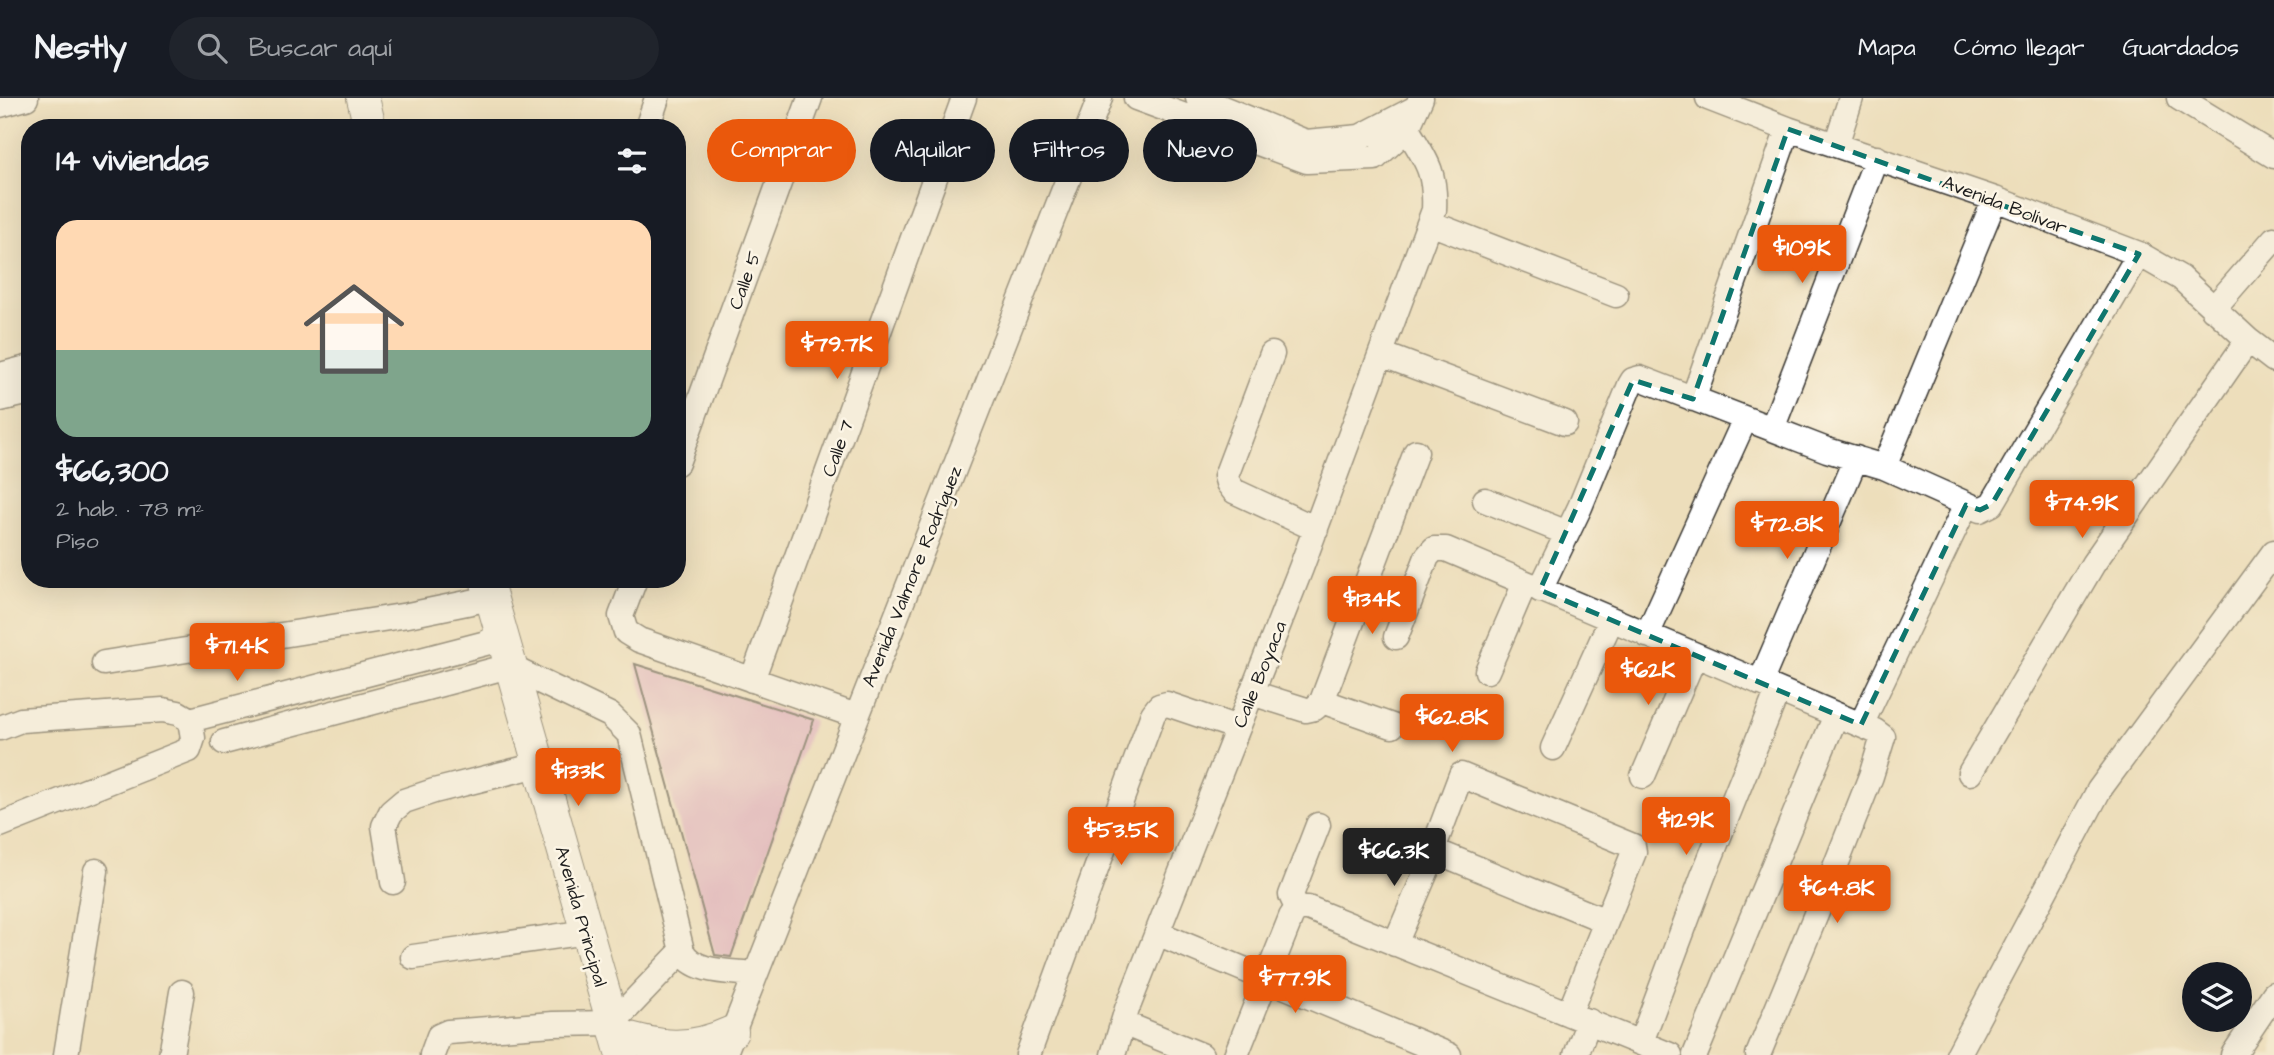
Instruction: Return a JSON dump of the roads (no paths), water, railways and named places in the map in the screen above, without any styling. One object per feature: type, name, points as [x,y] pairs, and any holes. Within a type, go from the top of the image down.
[{"type":"main road","points":[[363,98],[368,119]]},
{"type":"main road","name":"Avenida Principal","points":[[489,589],[618,1044]]},
{"type":"main road","points":[[618,1044],[691,1046],[711,1042],[728,1043]]},
{"type":"street","points":[[0,105],[26,98]]},
{"type":"street","points":[[650,119],[657,98]]},
{"type":"street","name":"Calle 5","points":[[686,424],[810,98]]},
{"type":"street","name":"Calle 7","points":[[752,680],[964,98]]},
{"type":"street","name":"Avenida Valmore Rodríguez","points":[[728,1043],[1100,98]]},
{"type":"street","points":[[1136,98],[1307,161],[1375,158],[1415,112]]},
{"type":"street","points":[[1198,98],[1306,142],[1360,137],[1415,112]]},
{"type":"street","name":"Avenida Bolívar","points":[[1708,98],[1996,199],[2139,254],[2180,278],[2274,360]]},
{"type":"street","points":[[1836,145],[1851,98]]},
{"type":"street","points":[[2179,98],[2274,156]]},
{"type":"street","name":"Calle Boyaca","points":[[1112,1055],[1127,1009],[1316,529],[1430,223],[1436,188],[1415,112]]},
{"type":"street","points":[[1693,399],[1788,128]]},
{"type":"street","points":[[1772,429],[1877,158]]},
{"type":"street","points":[[1884,467],[1996,199]]},
{"type":"street","points":[[1430,223],[1616,295]]},
{"type":"street","points":[[2213,309],[2274,239]]},
{"type":"street","points":[[1487,671],[1532,587],[1567,533],[1633,380],[1640,378],[1827,450],[1884,467],[1980,510],[1992,504],[2139,254]]},
{"type":"street","points":[[1970,773],[2093,564],[2248,340]]},
{"type":"street","points":[[1272,354],[1226,476],[1234,491],[1316,529]]},
{"type":"street","points":[[1381,354],[1565,423]]},
{"type":"street","points":[[0,375],[21,369]]},
{"type":"street","points":[[0,399],[21,393]]},
{"type":"street","points":[[1647,635],[1745,419]]},
{"type":"street","points":[[1252,693],[1306,710],[1315,708],[1322,701],[1416,452]]},
{"type":"street","points":[[1641,1042],[1703,876],[1769,686],[1856,458]]},
{"type":"street","points":[[1485,500],[1567,533]]},
{"type":"street","points":[[1861,725],[1966,505]]},
{"type":"street","points":[[1396,638],[1427,556],[1434,549],[1446,549],[1875,730],[1884,737],[1831,878],[1758,1055]]},
{"type":"street","points":[[1958,1055],[2099,790],[2274,552]]},
{"type":"street","points":[[632,588],[621,616],[626,632],[639,640],[856,716]]},
{"type":"street","points":[[104,663],[408,615],[489,589]]},
{"type":"street","points":[[1553,748],[1611,620]]},
{"type":"street","points":[[0,728],[21,720],[163,710],[178,713],[190,720],[486,643],[500,634]]},
{"type":"street","points":[[1643,776],[1695,655]]},
{"type":"street","points":[[224,742],[510,667],[610,715],[629,734],[682,951],[687,960],[697,966],[755,974]]},
{"type":"street","points":[[1322,701],[1392,726]]},
{"type":"street","points":[[1028,1055],[1153,714],[1159,706],[1167,704],[1238,728]]},
{"type":"street","points":[[1695,1055],[1836,715]]},
{"type":"street","points":[[0,825],[189,750],[193,738],[190,720]]},
{"type":"street","points":[[394,882],[384,827],[391,812],[404,801],[538,765]]},
{"type":"street","points":[[1395,944],[1434,851],[1461,775],[1633,846],[1634,852],[1606,921],[1579,1018],[1576,1055]]},
{"type":"street","points":[[1297,908],[1291,895],[1318,825]]},
{"type":"street","points":[[1434,851],[1606,921]]},
{"type":"street","points":[[66,1055],[96,871]]},
{"type":"street","points":[[1297,908],[1308,908],[1670,1055]]},
{"type":"street","points":[[1236,1055],[1265,978],[1297,908]]},
{"type":"street","points":[[413,957],[587,932]]},
{"type":"street","points":[[1157,933],[1449,1055]]},
{"type":"street","points":[[432,1055],[439,1036],[448,1032],[553,1024],[618,1044],[682,951]]},
{"type":"street","points":[[171,1055],[182,992]]},
{"type":"street","points":[[2233,1055],[2274,994]]},
{"type":"street","points":[[1123,1023],[1201,1055]]}]
